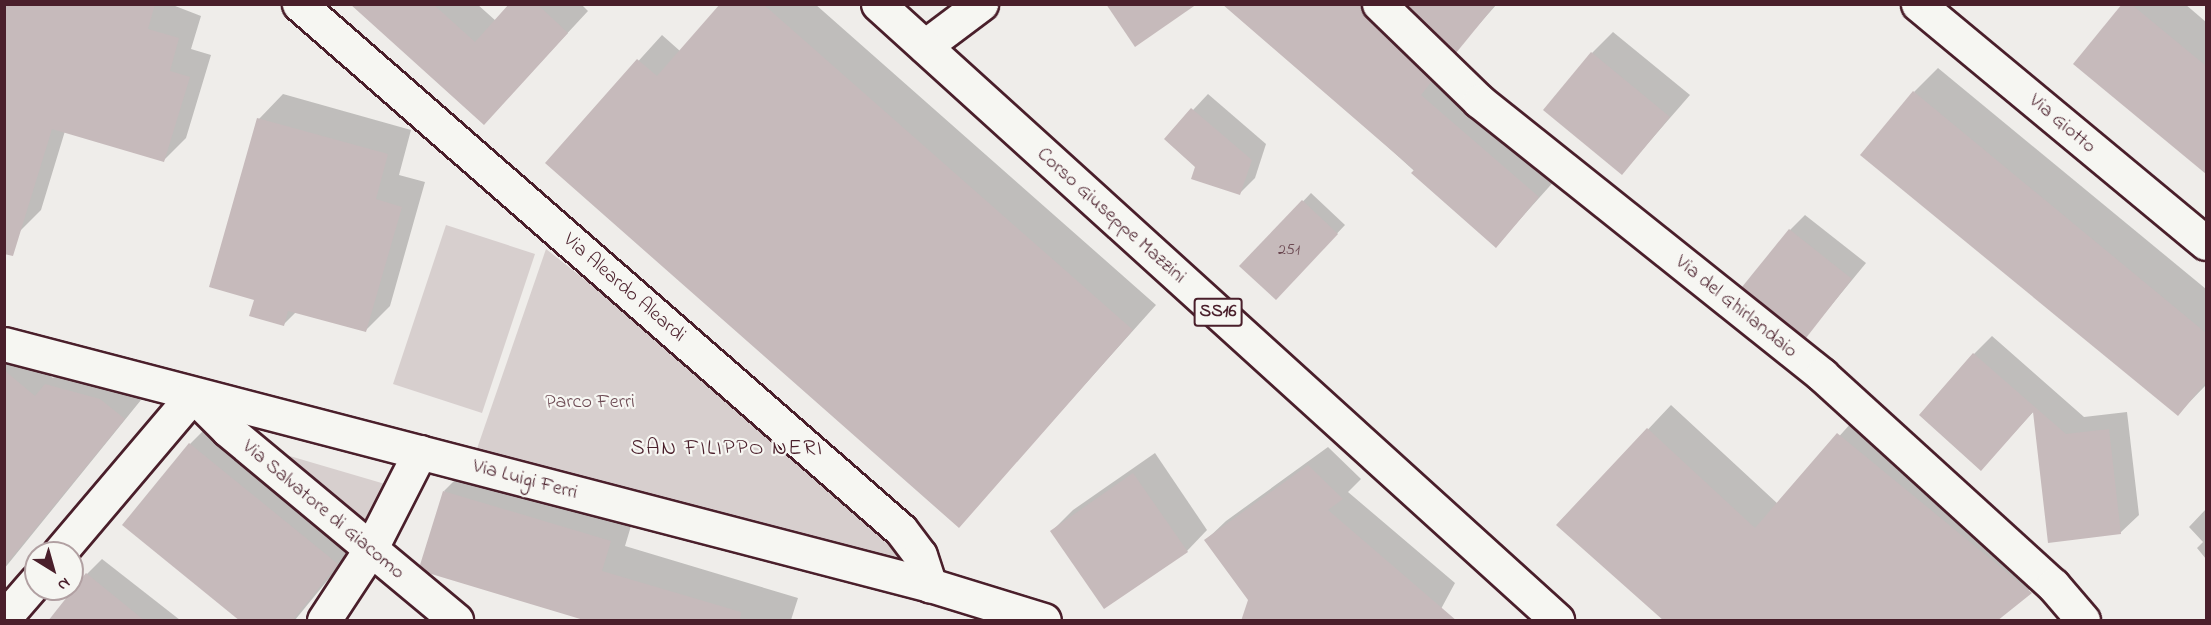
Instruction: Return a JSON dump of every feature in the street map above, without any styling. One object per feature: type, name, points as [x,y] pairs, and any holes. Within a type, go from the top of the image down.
[{"type":"street","name":"Via Aleardo Aleardi","points":[[299,4],[901,530],[920,555],[930,585]]},
{"type":"street","name":"Corso Giuseppe Mazzini","points":[[878,4],[1557,621]]},
{"type":"street","points":[[925,46],[981,4]]},
{"type":"street","name":"Via del Ghirlandaio","points":[[1379,4],[1479,101],[1822,375],[2053,585],[2083,621]]},
{"type":"street","name":"Via Giotto","points":[[1918,4],[2206,243]]},
{"type":"street","name":"Via Luigi Ferri","points":[[4,344],[193,396],[420,452],[930,585],[1044,621]]},
{"type":"street","points":[[69,541],[193,396]]},
{"type":"street","name":"Via Salvatore di Giacomo","points":[[193,396],[228,430],[456,621]]},
{"type":"street","points":[[324,621],[370,550],[420,452]]},
{"type":"street","points":[[4,618],[24,594]]},
{"type":"green space","points":[[446,225],[535,254],[482,413],[393,384]]},
{"type":"green space","name":"Parco Ferri","points":[[546,249],[885,516],[930,585],[471,466]]},
{"type":"green space","points":[[276,452],[385,484],[367,529]]},
{"type":"building","points":[[4,4],[155,4],[148,29],[179,38],[170,71],[190,77],[164,162],[52,129],[13,256],[4,254]]},
{"type":"building","points":[[350,4],[433,4],[475,42],[509,4],[537,4],[568,33],[484,125]]},
{"type":"building","points":[[720,4],[763,4],[1133,330],[959,528],[545,163],[637,59],[657,76]]},
{"type":"building","points":[[1106,4],[1197,4],[1135,47]]},
{"type":"building","points":[[1222,4],[1361,4],[1366,17],[1432,81],[1421,95],[1539,197],[1496,248],[1411,173],[1414,170]]},
{"type":"building","points":[[1406,4],[1496,4],[1456,53]]},
{"type":"building","points":[[2122,4],[2131,4],[2206,66],[2206,174],[2073,64]]},
{"type":"building","points":[[1591,52],[1670,117],[1622,175],[1543,110]]},
{"type":"building","points":[[1913,91],[2206,333],[2206,382],[2178,416],[1860,155]]},
{"type":"building","points":[[1191,108],[1252,160],[1240,195],[1191,179],[1195,167],[1164,139]]},
{"type":"building","points":[[257,118],[388,154],[376,199],[402,207],[366,332],[288,311],[284,326],[249,316],[254,300],[209,287]]},
{"type":"building","points":[[1302,200],[1338,234],[1276,300],[1239,266]]},
{"type":"building","points":[[1789,229],[1852,279],[1806,338],[1742,287]]},
{"type":"building","points":[[1973,353],[2066,434],[2109,429],[2121,534],[2048,543],[2033,412],[1981,471],[1919,415]]},
{"type":"building","points":[[4,370],[35,396],[45,384],[100,399],[125,419],[4,567]]},
{"type":"building","points":[[1647,428],[1755,528],[1837,433],[2032,593],[1997,621],[1664,621],[1556,525]]},
{"type":"building","points":[[189,443],[338,564],[292,621],[240,621],[122,525]]},
{"type":"building","points":[[1308,465],[1343,499],[1328,510],[1457,621],[1241,621],[1248,600],[1204,540]]},
{"type":"building","points":[[1133,473],[1188,552],[1104,609],[1050,531]]},
{"type":"building","points":[[443,491],[611,541],[602,571],[741,612],[740,621],[587,621],[428,573],[420,565]]},
{"type":"building","points":[[86,573],[145,621],[48,621],[64,601],[84,601],[84,576]]},
{"type":"district","name":"SAN FILIPPO NERI","points":[[727,450]]}]
